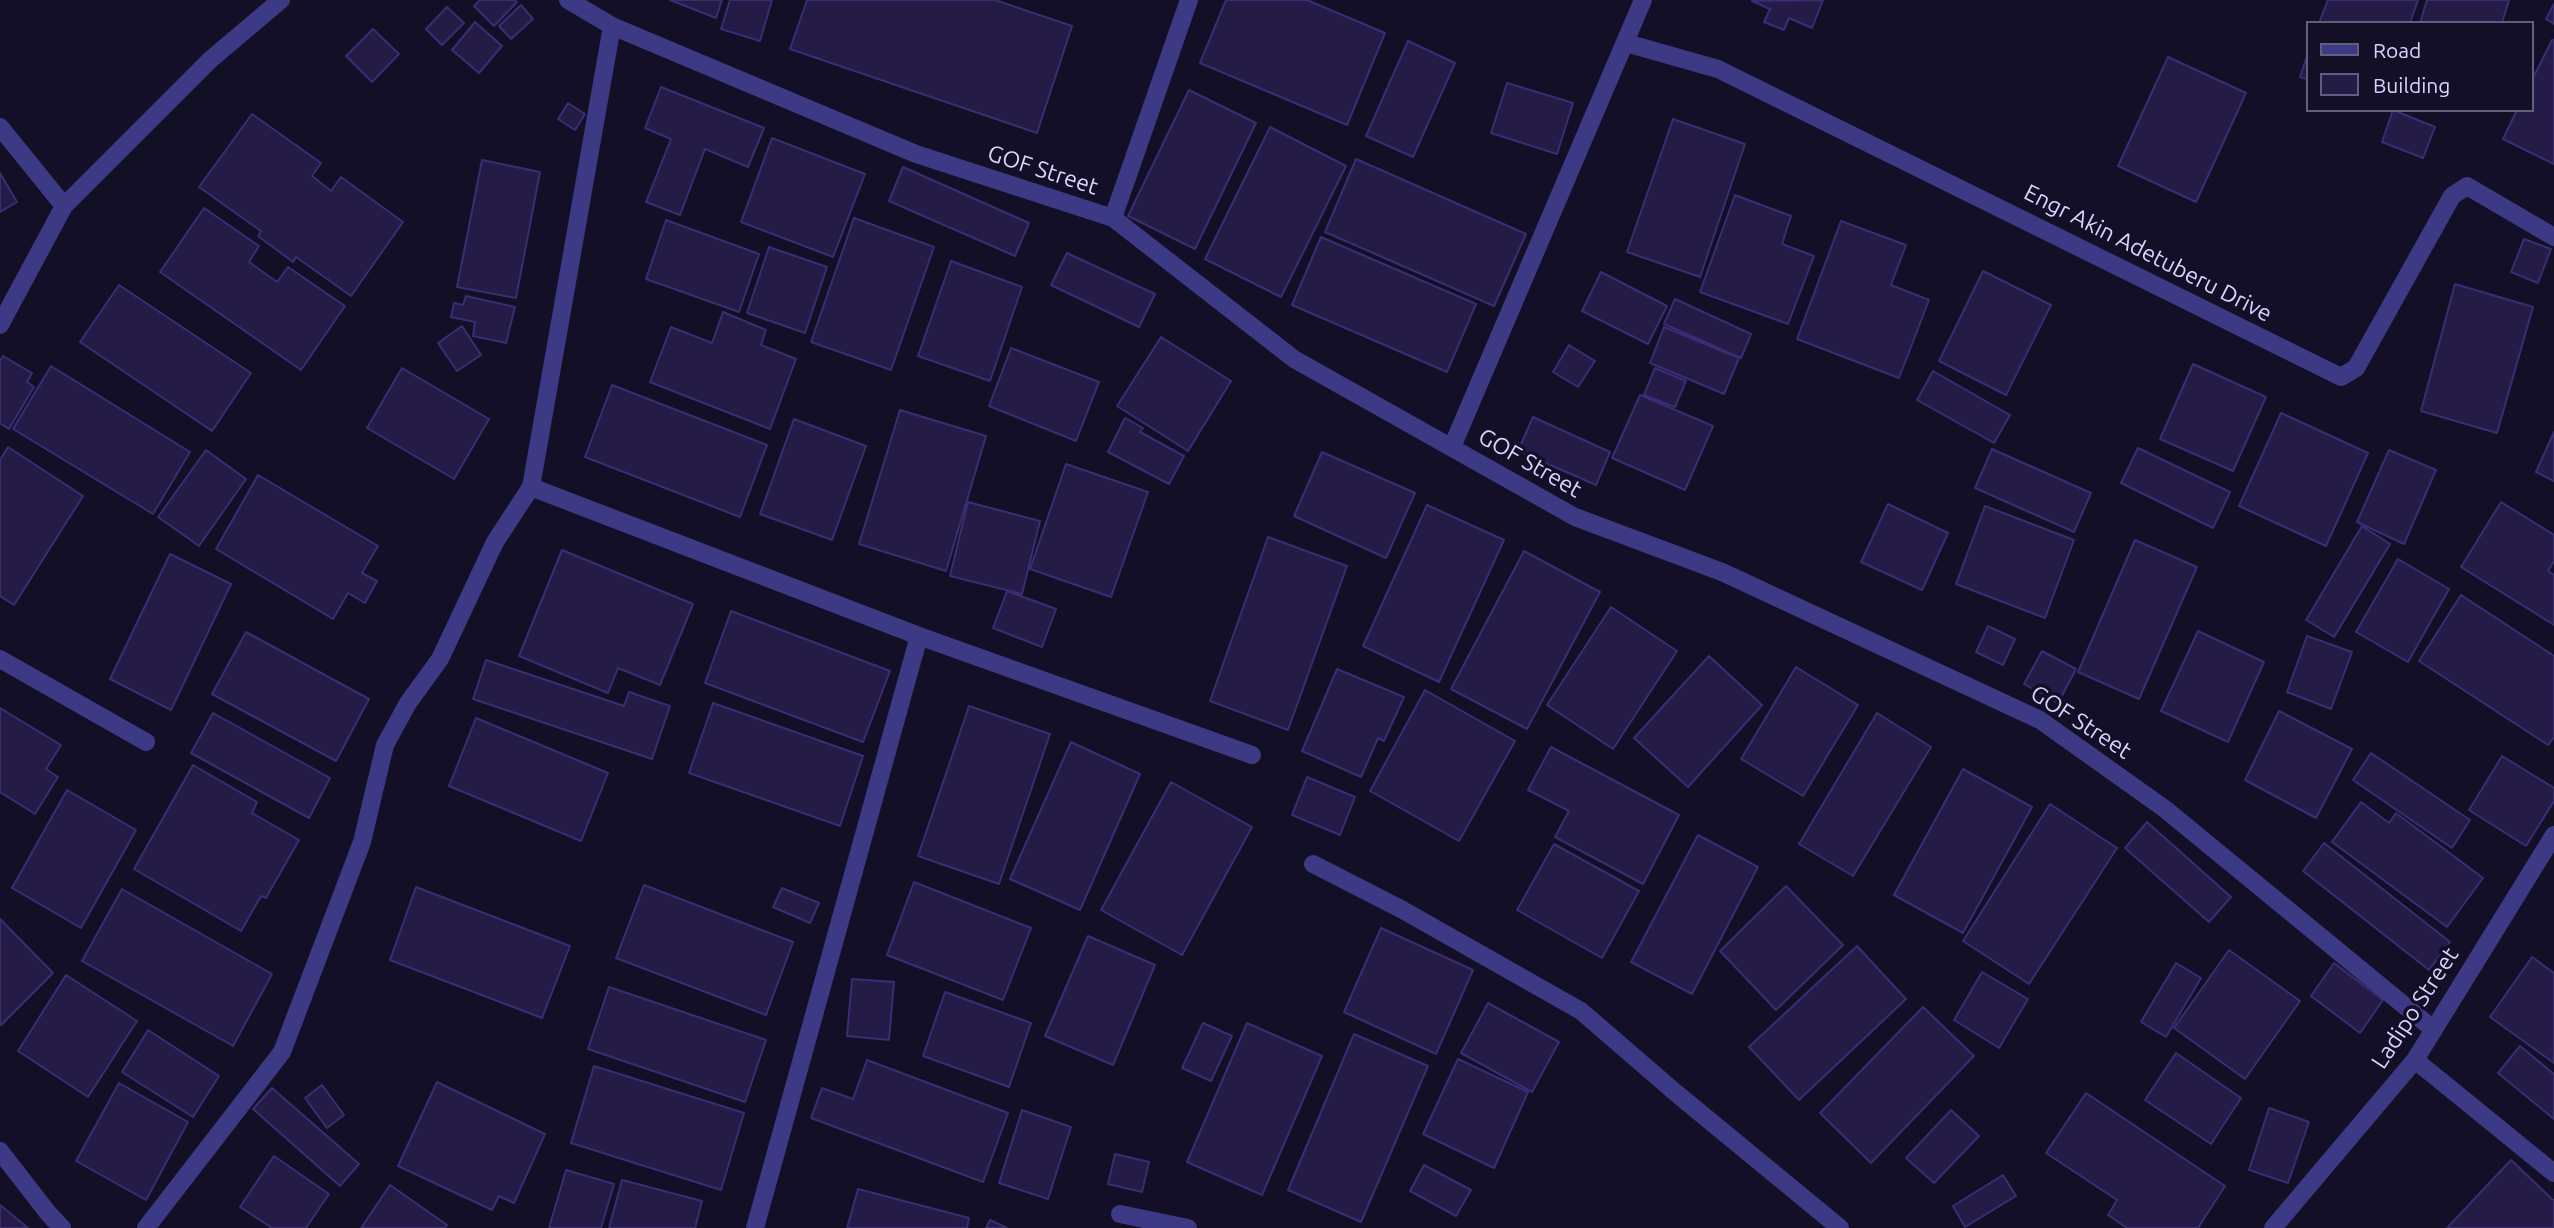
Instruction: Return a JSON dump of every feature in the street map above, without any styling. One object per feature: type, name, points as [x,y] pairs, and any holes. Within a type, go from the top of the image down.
[{"type":"street","points":[[0,325],[64,206],[210,60],[281,0]]},
{"type":"street","name":"GOF Street","points":[[568,0],[612,26],[916,154],[1113,218],[1294,359],[1575,517],[1722,572],[2040,720],[2165,809],[2433,1029]]},
{"type":"street","points":[[1113,218],[1189,0]]},
{"type":"street","points":[[1452,447],[1643,0]]},
{"type":"street","points":[[146,1228],[282,1052],[362,842],[385,745],[408,703],[440,659],[495,542],[531,487],[612,26]]},
{"type":"street","name":"Engr Akin Adetuberu Drive","points":[[1626,43],[1718,69],[1832,123],[2341,377],[2356,368],[2452,196],[2459,190],[2467,186],[2554,237]]},
{"type":"street","points":[[0,127],[64,206]]},
{"type":"street","points":[[531,487],[919,636],[1252,755]]},
{"type":"street","points":[[755,1228],[919,636]]},
{"type":"street","points":[[0,659],[146,742]]},
{"type":"street","name":"Ladipo Street","points":[[2273,1228],[2415,1060],[2554,835]]},
{"type":"street","points":[[1313,864],[1401,909],[1581,1011],[1840,1228]]},
{"type":"street","points":[[2415,1060],[2554,1173]]},
{"type":"street","points":[[0,1151],[62,1228]]},
{"type":"street","points":[[1119,1214],[1188,1228]]},
{"type":"building","points":[[480,0],[517,2],[494,26],[474,6]]},
{"type":"building","points":[[670,0],[722,0],[716,18]]},
{"type":"building","points":[[730,0],[772,0],[760,41],[721,29]]},
{"type":"building","points":[[807,0],[995,0],[1072,26],[1037,133],[790,49]]},
{"type":"building","points":[[1226,0],[1307,0],[1385,33],[1347,125],[1200,63]]},
{"type":"building","points":[[1823,0],[1812,28],[1789,18],[1784,30],[1764,22],[1770,9],[1752,1]]},
{"type":"building","points":[[2328,0],[2418,0],[2411,21],[2320,21]]},
{"type":"building","points":[[2427,0],[2509,0],[2503,21],[2421,21]]},
{"type":"building","points":[[2554,4],[2554,24],[2546,19]]},
{"type":"building","points":[[521,5],[533,19],[511,39],[499,26]]},
{"type":"building","points":[[447,7],[464,23],[442,45],[426,29]]},
{"type":"building","points":[[475,22],[502,46],[479,73],[452,50]]},
{"type":"building","points":[[373,29],[399,54],[372,82],[346,56]]},
{"type":"building","points":[[2554,40],[2554,164],[2503,139],[2516,112],[2533,112],[2533,78]]},
{"type":"building","points":[[1408,41],[1455,63],[1413,157],[1366,136]]},
{"type":"building","points":[[2168,57],[2246,93],[2196,202],[2118,166]]},
{"type":"building","points":[[2306,59],[2306,79],[2300,77]]},
{"type":"building","points":[[1507,83],[1573,103],[1557,154],[1491,133]]},
{"type":"building","points":[[661,87],[764,128],[748,167],[705,149],[680,215],[646,202],[671,139],[645,128]]},
{"type":"building","points":[[1189,90],[1256,123],[1195,249],[1128,216]]},
{"type":"building","points":[[568,103],[585,114],[575,130],[558,119]]},
{"type":"building","points":[[2392,112],[2435,127],[2423,158],[2382,142]]},
{"type":"building","points":[[252,114],[321,163],[312,176],[331,191],[341,177],[403,222],[351,296],[296,257],[293,262],[258,236],[261,231],[199,187]]},
{"type":"building","points":[[1673,119],[1745,144],[1700,277],[1627,252]]},
{"type":"building","points":[[1270,127],[1346,166],[1281,297],[1205,259]]},
{"type":"building","points":[[772,138],[865,174],[833,257],[741,222]]},
{"type":"building","points":[[1356,159],[1526,234],[1494,306],[1325,232]]},
{"type":"building","points":[[482,160],[540,172],[516,298],[457,287]]},
{"type":"building","points":[[903,167],[1029,223],[1015,256],[889,201]]},
{"type":"building","points":[[0,173],[17,202],[0,212]]},
{"type":"building","points":[[1735,195],[1791,216],[1782,244],[1814,256],[1788,324],[1700,292]]},
{"type":"building","points":[[204,208],[259,246],[249,262],[277,282],[288,267],[345,306],[301,370],[160,272]]},
{"type":"building","points":[[854,218],[934,247],[891,370],[811,342]]},
{"type":"building","points":[[666,220],[759,254],[739,312],[646,279]]},
{"type":"building","points":[[1841,221],[1906,245],[1891,285],[1929,300],[1899,378],[1797,339]]},
{"type":"building","points":[[1321,237],[1476,304],[1447,372],[1292,305]]},
{"type":"building","points":[[2524,239],[2551,249],[2538,283],[2511,272]]},
{"type":"building","points":[[769,247],[827,267],[805,333],[747,313]]},
{"type":"building","points":[[1067,253],[1155,294],[1139,327],[1051,285]]},
{"type":"building","points":[[951,261],[1022,287],[990,381],[918,356]]},
{"type":"building","points":[[1983,271],[2051,305],[2006,395],[1939,361]]},
{"type":"building","points":[[1601,272],[1667,306],[1648,344],[1582,311]]},
{"type":"building","points":[[2455,284],[2533,307],[2497,433],[2421,411]]},
{"type":"building","points":[[119,285],[251,373],[212,431],[80,342]]},
{"type":"building","points":[[466,296],[515,307],[506,343],[473,336],[475,322],[451,317],[454,303],[463,305]]},
{"type":"building","points":[[1675,299],[1751,334],[1741,358],[1664,324]]},
{"type":"building","points":[[723,312],[766,330],[761,345],[796,359],[770,429],[650,382],[671,327],[712,343]]},
{"type":"building","points":[[462,326],[481,355],[457,371],[438,343]]},
{"type":"building","points":[[1664,327],[1739,358],[1724,394],[1650,363]]},
{"type":"building","points":[[1161,337],[1231,381],[1188,451],[1117,406]]},
{"type":"building","points":[[1569,345],[1595,361],[1578,387],[1553,372]]},
{"type":"building","points":[[1011,348],[1099,382],[1076,441],[989,406]]},
{"type":"building","points":[[3,356],[32,373],[27,382],[34,387],[9,429],[0,423],[0,361]]},
{"type":"building","points":[[2193,364],[2266,397],[2233,471],[2160,439]]},
{"type":"building","points":[[51,366],[190,452],[153,514],[13,429]]},
{"type":"building","points":[[402,368],[489,419],[454,479],[367,428]]},
{"type":"building","points":[[1655,368],[1686,381],[1675,407],[1644,395]]},
{"type":"building","points":[[1933,371],[2010,415],[1994,443],[1917,400]]},
{"type":"building","points":[[612,385],[767,445],[740,517],[585,457]]},
{"type":"building","points":[[1640,395],[1713,426],[1685,490],[1612,458]]},
{"type":"building","points":[[900,410],[986,436],[946,571],[859,544]]},
{"type":"building","points":[[2281,413],[2368,453],[2326,546],[2239,506]]},
{"type":"building","points":[[1533,417],[1610,452],[1596,485],[1518,451]]},
{"type":"building","points":[[1125,418],[1143,428],[1140,432],[1184,456],[1169,484],[1108,452]]},
{"type":"building","points":[[794,419],[866,446],[832,540],[760,514]]},
{"type":"building","points":[[2554,432],[2554,481],[2536,472]]},
{"type":"building","points":[[8,447],[83,496],[14,605],[0,596],[0,460]]},
{"type":"building","points":[[2138,448],[2230,492],[2213,528],[2121,483]]},
{"type":"building","points":[[1992,449],[2091,493],[2074,532],[1975,488]]},
{"type":"building","points":[[206,450],[246,479],[199,546],[158,517]]},
{"type":"building","points":[[2389,450],[2436,470],[2404,544],[2357,522]]},
{"type":"building","points":[[1322,452],[1415,493],[1386,558],[1294,516]]},
{"type":"building","points":[[1066,464],[1148,492],[1111,597],[1030,569]]},
{"type":"building","points":[[258,475],[378,546],[362,573],[377,581],[365,603],[348,593],[333,619],[216,549]]},
{"type":"building","points":[[968,502],[1040,521],[1022,594],[950,576]]},
{"type":"building","points":[[2501,502],[2554,535],[2554,561],[2548,571],[2554,575],[2554,625],[2461,567]]},
{"type":"building","points":[[1888,504],[1948,533],[1922,590],[1861,562]]},
{"type":"building","points":[[1427,505],[1504,540],[1439,682],[1363,646]]},
{"type":"building","points":[[1985,506],[2074,540],[2045,618],[1956,584]]},
{"type":"building","points":[[2362,526],[2390,544],[2334,637],[2306,620]]},
{"type":"building","points":[[1268,537],[1347,566],[1288,730],[1210,701]]},
{"type":"building","points":[[2135,540],[2197,567],[2139,699],[2078,672]]},
{"type":"building","points":[[562,550],[693,604],[660,685],[618,668],[608,693],[519,656]]},
{"type":"building","points":[[1524,551],[1600,592],[1527,729],[1451,689]]},
{"type":"building","points":[[170,554],[231,584],[171,710],[110,679]]},
{"type":"building","points":[[2398,559],[2449,589],[2408,662],[2356,632]]},
{"type":"building","points":[[1007,591],[1056,609],[1042,647],[993,628]]},
{"type":"building","points":[[2461,595],[2554,656],[2554,737],[2548,745],[2419,661]]},
{"type":"building","points":[[1611,607],[1677,651],[1613,749],[1547,705]]},
{"type":"building","points":[[731,611],[890,671],[863,742],[705,683]]},
{"type":"building","points":[[1988,626],[2015,639],[2003,665],[1976,652]]},
{"type":"building","points":[[2198,631],[2264,662],[2228,742],[2161,711]]},
{"type":"building","points":[[246,632],[369,699],[336,761],[212,694]]},
{"type":"building","points":[[2307,636],[2352,652],[2331,709],[2287,692]]},
{"type":"building","points":[[2042,651],[2076,669],[2058,703],[2024,684]]},
{"type":"building","points":[[1709,656],[1762,705],[1688,787],[1634,738]]},
{"type":"building","points":[[486,660],[624,706],[629,692],[670,706],[652,759],[473,699]]},
{"type":"building","points":[[1796,667],[1858,705],[1803,796],[1741,759]]},
{"type":"building","points":[[1337,669],[1404,697],[1384,741],[1378,738],[1361,777],[1302,751]]},
{"type":"building","points":[[1425,690],[1515,741],[1459,841],[1370,791]]},
{"type":"building","points":[[713,703],[863,756],[840,826],[689,773]]},
{"type":"building","points":[[969,706],[1050,734],[999,884],[918,856]]},
{"type":"building","points":[[0,708],[61,745],[46,769],[58,777],[35,814],[0,792]]},
{"type":"building","points":[[2279,711],[2352,749],[2316,818],[2245,780]]},
{"type":"building","points":[[213,713],[330,778],[309,818],[191,753]]},
{"type":"building","points":[[1877,713],[1931,747],[1853,876],[1799,844]]},
{"type":"building","points":[[476,718],[608,773],[581,841],[449,786]]},
{"type":"building","points":[[1071,742],[1140,774],[1080,910],[1010,879]]},
{"type":"building","points":[[1551,747],[1679,815],[1643,884],[1555,837],[1569,811],[1528,790]]},
{"type":"building","points":[[2371,753],[2470,820],[2452,848],[2353,780]]},
{"type":"building","points":[[2502,756],[2554,788],[2554,801],[2526,846],[2469,810]]},
{"type":"building","points":[[193,765],[257,802],[252,813],[299,840],[266,898],[261,896],[241,931],[134,869]]},
{"type":"building","points":[[1963,769],[2032,807],[1963,933],[1894,895]]},
{"type":"building","points":[[1307,777],[1355,797],[1340,835],[1292,815]]},
{"type":"building","points":[[1171,782],[1252,827],[1182,955],[1101,910]]},
{"type":"building","points":[[67,790],[136,830],[81,928],[12,888]]},
{"type":"building","points":[[2361,802],[2389,823],[2396,813],[2483,878],[2447,927],[2332,842]]},
{"type":"building","points":[[2050,804],[2117,848],[2029,984],[1963,941]]},
{"type":"building","points":[[2147,822],[2231,897],[2209,922],[2125,848]]},
{"type":"building","points":[[1698,835],[1758,867],[1692,994],[1631,962]]},
{"type":"building","points":[[2324,843],[2450,942],[2429,970],[2303,871]]},
{"type":"building","points":[[1554,844],[1639,891],[1602,958],[1517,910]]},
{"type":"building","points":[[914,882],[1031,928],[1003,1000],[887,955]]},
{"type":"building","points":[[644,885],[793,942],[766,1015],[616,958]]},
{"type":"building","points":[[1786,886],[1843,945],[1776,1010],[1720,951]]},
{"type":"building","points":[[416,887],[570,946],[542,1018],[390,960]]},
{"type":"building","points":[[782,888],[819,903],[810,923],[773,907]]},
{"type":"building","points":[[122,889],[272,974],[233,1046],[82,961]]},
{"type":"building","points":[[0,919],[53,973],[1,1025],[0,1024]]},
{"type":"building","points":[[1381,928],[1473,970],[1436,1054],[1344,1012]]},
{"type":"building","points":[[1088,936],[1155,965],[1113,1065],[1045,1036]]},
{"type":"building","points":[[1857,946],[1906,999],[1799,1100],[1749,1047]]},
{"type":"building","points":[[2229,950],[2300,1001],[2245,1079],[2174,1028]]},
{"type":"building","points":[[2532,957],[2554,973],[2554,1063],[2490,1017]]},
{"type":"building","points":[[2176,963],[2201,978],[2166,1037],[2141,1022]]},
{"type":"building","points":[[2334,963],[2383,1000],[2360,1033],[2311,996]]},
{"type":"building","points":[[1982,972],[2028,999],[1999,1048],[1954,1020]]},
{"type":"building","points":[[66,975],[137,1021],[88,1097],[18,1051]]},
{"type":"building","points":[[852,979],[894,982],[889,1040],[847,1036]]},
{"type":"building","points":[[609,987],[766,1040],[745,1102],[588,1049]]},
{"type":"building","points":[[945,992],[1031,1023],[1009,1087],[923,1056]]},
{"type":"building","points":[[1488,1003],[1559,1042],[1532,1092],[1461,1053]]},
{"type":"building","points":[[1923,1007],[1974,1056],[1871,1163],[1820,1113]]},
{"type":"building","points":[[1203,1023],[1232,1036],[1211,1081],[1182,1068]]},
{"type":"building","points":[[1247,1023],[1322,1056],[1262,1195],[1187,1162]]},
{"type":"building","points":[[148,1030],[219,1076],[193,1117],[122,1072]]},
{"type":"building","points":[[1354,1034],[1428,1066],[1361,1222],[1288,1190]]},
{"type":"building","points":[[2520,1046],[2554,1074],[2554,1119],[2498,1073]]},
{"type":"building","points":[[2176,1053],[2241,1098],[2211,1144],[2145,1100]]},
{"type":"building","points":[[1458,1059],[1528,1092],[1494,1168],[1423,1134]]},
{"type":"building","points":[[867,1060],[1008,1113],[983,1182],[811,1118],[822,1088],[853,1099]]},
{"type":"building","points":[[594,1066],[744,1113],[721,1190],[571,1143]]},
{"type":"building","points":[[437,1082],[545,1134],[514,1203],[499,1196],[492,1210],[398,1166]]},
{"type":"building","points":[[119,1083],[188,1122],[146,1200],[76,1161]]},
{"type":"building","points":[[322,1085],[344,1115],[327,1128],[305,1098]]},
{"type":"building","points":[[272,1088],[359,1164],[340,1186],[253,1109]]},
{"type":"building","points":[[2086,1093],[2225,1186],[2198,1228],[2127,1228],[2108,1215],[2117,1200],[2046,1153]]},
{"type":"building","points":[[2269,1108],[2309,1122],[2288,1183],[2249,1170]]},
{"type":"building","points":[[1022,1110],[1071,1127],[1048,1199],[999,1183]]},
{"type":"building","points":[[1951,1110],[1979,1136],[1934,1183],[1906,1158]]},
{"type":"building","points":[[1115,1154],[1149,1162],[1142,1192],[1108,1184]]},
{"type":"building","points":[[274,1156],[329,1194],[306,1228],[272,1228],[240,1207]]},
{"type":"building","points":[[2511,1160],[2554,1201],[2554,1228],[2447,1228]]},
{"type":"building","points":[[1424,1165],[1471,1190],[1456,1216],[1410,1191]]},
{"type":"building","points":[[566,1170],[614,1184],[601,1228],[549,1228]]},
{"type":"building","points":[[2003,1175],[2016,1196],[1965,1227],[1953,1206]]},
{"type":"building","points":[[622,1180],[702,1201],[695,1228],[609,1228]]},
{"type":"building","points":[[390,1185],[447,1225],[445,1228],[361,1228]]},
{"type":"building","points":[[858,1189],[969,1218],[967,1228],[847,1228]]},
{"type":"building","points":[[0,1205],[28,1228],[0,1228]]},
{"type":"building","points":[[990,1220],[1007,1228],[986,1228]]}]
